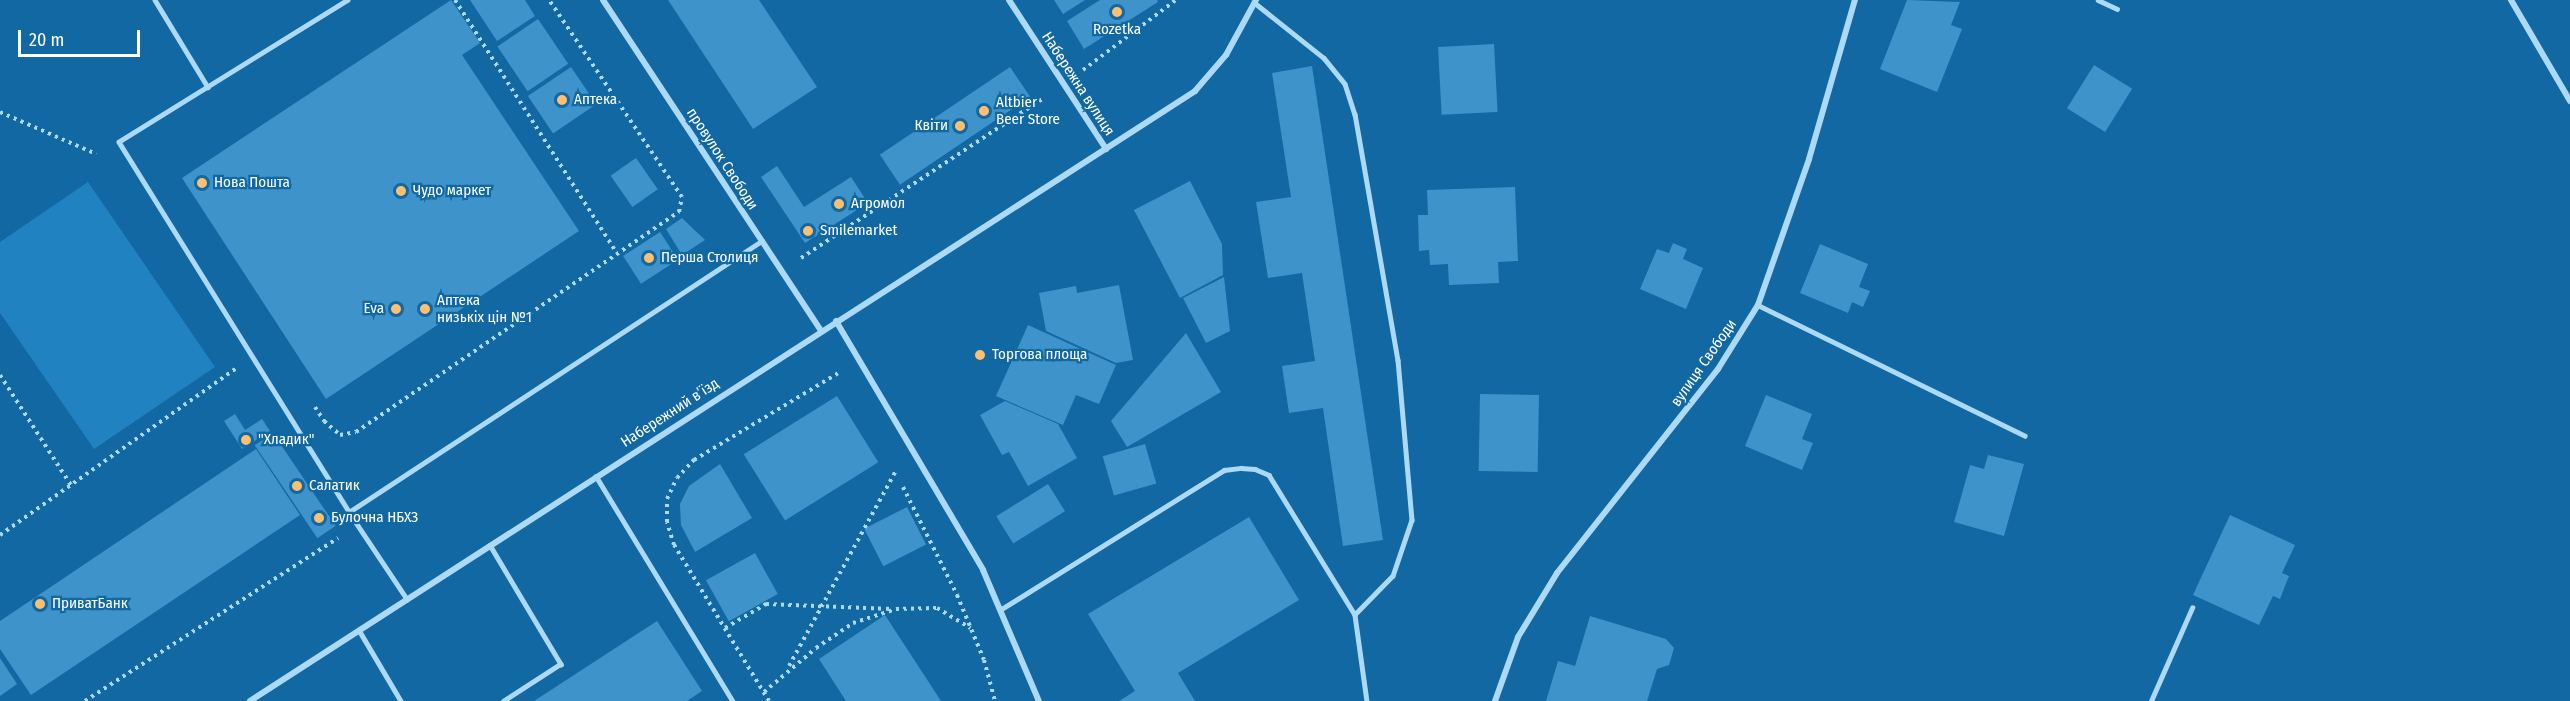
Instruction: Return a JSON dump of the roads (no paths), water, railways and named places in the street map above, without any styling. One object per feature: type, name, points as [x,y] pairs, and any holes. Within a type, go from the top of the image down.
[{"type":"street","name":"провулок Свободи","points":[[603,0],[821,331]]},
{"type":"street","name":"Набережна вулиця","points":[[1009,0],[1106,150],[1195,91],[1226,55],[1256,1]]},
{"type":"street","name":"вулиця Свободи","points":[[1495,701],[1518,637],[1557,573],[1718,369],[1758,305],[1809,159],[1855,0]]},
{"type":"street","points":[[2511,0],[2570,101]]},
{"type":"street","name":"Набережний в’їзд","points":[[250,701],[836,321],[1106,150]]},
{"type":"street","points":[[836,321],[983,570],[1039,701]]},
{"type":"lane","points":[[155,0],[208,87]]},
{"type":"lane","points":[[348,0],[119,142],[349,512],[406,599]]},
{"type":"lane","points":[[2098,0],[2117,9]]},
{"type":"lane","points":[[1256,1],[1324,58],[1345,84],[1355,114],[1398,360],[1412,520],[1393,576],[1355,615]]},
{"type":"lane","points":[[349,512],[762,242]]},
{"type":"lane","points":[[1758,305],[2025,436]]},
{"type":"lane","points":[[1000,610],[1224,470],[1255,469],[1269,475],[1355,615],[1367,701]]},
{"type":"lane","points":[[596,476],[733,701]]},
{"type":"lane","points":[[490,545],[561,664],[504,701]]},
{"type":"lane","points":[[2151,701],[2192,608]]},
{"type":"lane","points":[[359,630],[401,701]]},
{"type":"place","name":"Rozetka","points":[[1117,12]]},
{"type":"place","name":"Аптека","points":[[562,100]]},
{"type":"place","name":"Altbier Beer Store","points":[[984,111]]},
{"type":"place","name":"Квіти","points":[[960,126]]},
{"type":"place","name":"Нова Пошта","points":[[202,183]]},
{"type":"place","name":"Чудо маркет","points":[[401,191]]},
{"type":"place","name":"Агромол","points":[[839,204]]},
{"type":"place","name":"Smilemarket","points":[[808,231]]},
{"type":"place","name":"Перша Столиця","points":[[649,258]]},
{"type":"place","name":"Eva","points":[[396,309]]},
{"type":"place","name":"Аптека низькіх цін №1","points":[[425,309]]},
{"type":"place","name":"Торгова площа","points":[[980,355]]},
{"type":"place","name":"\"Хладик\"","points":[[246,440]]},
{"type":"place","name":"Салатик","points":[[297,486]]},
{"type":"place","name":"Булочна НБХЗ","points":[[319,518]]},
{"type":"place","name":"ПриватБанк","points":[[40,604]]}]
